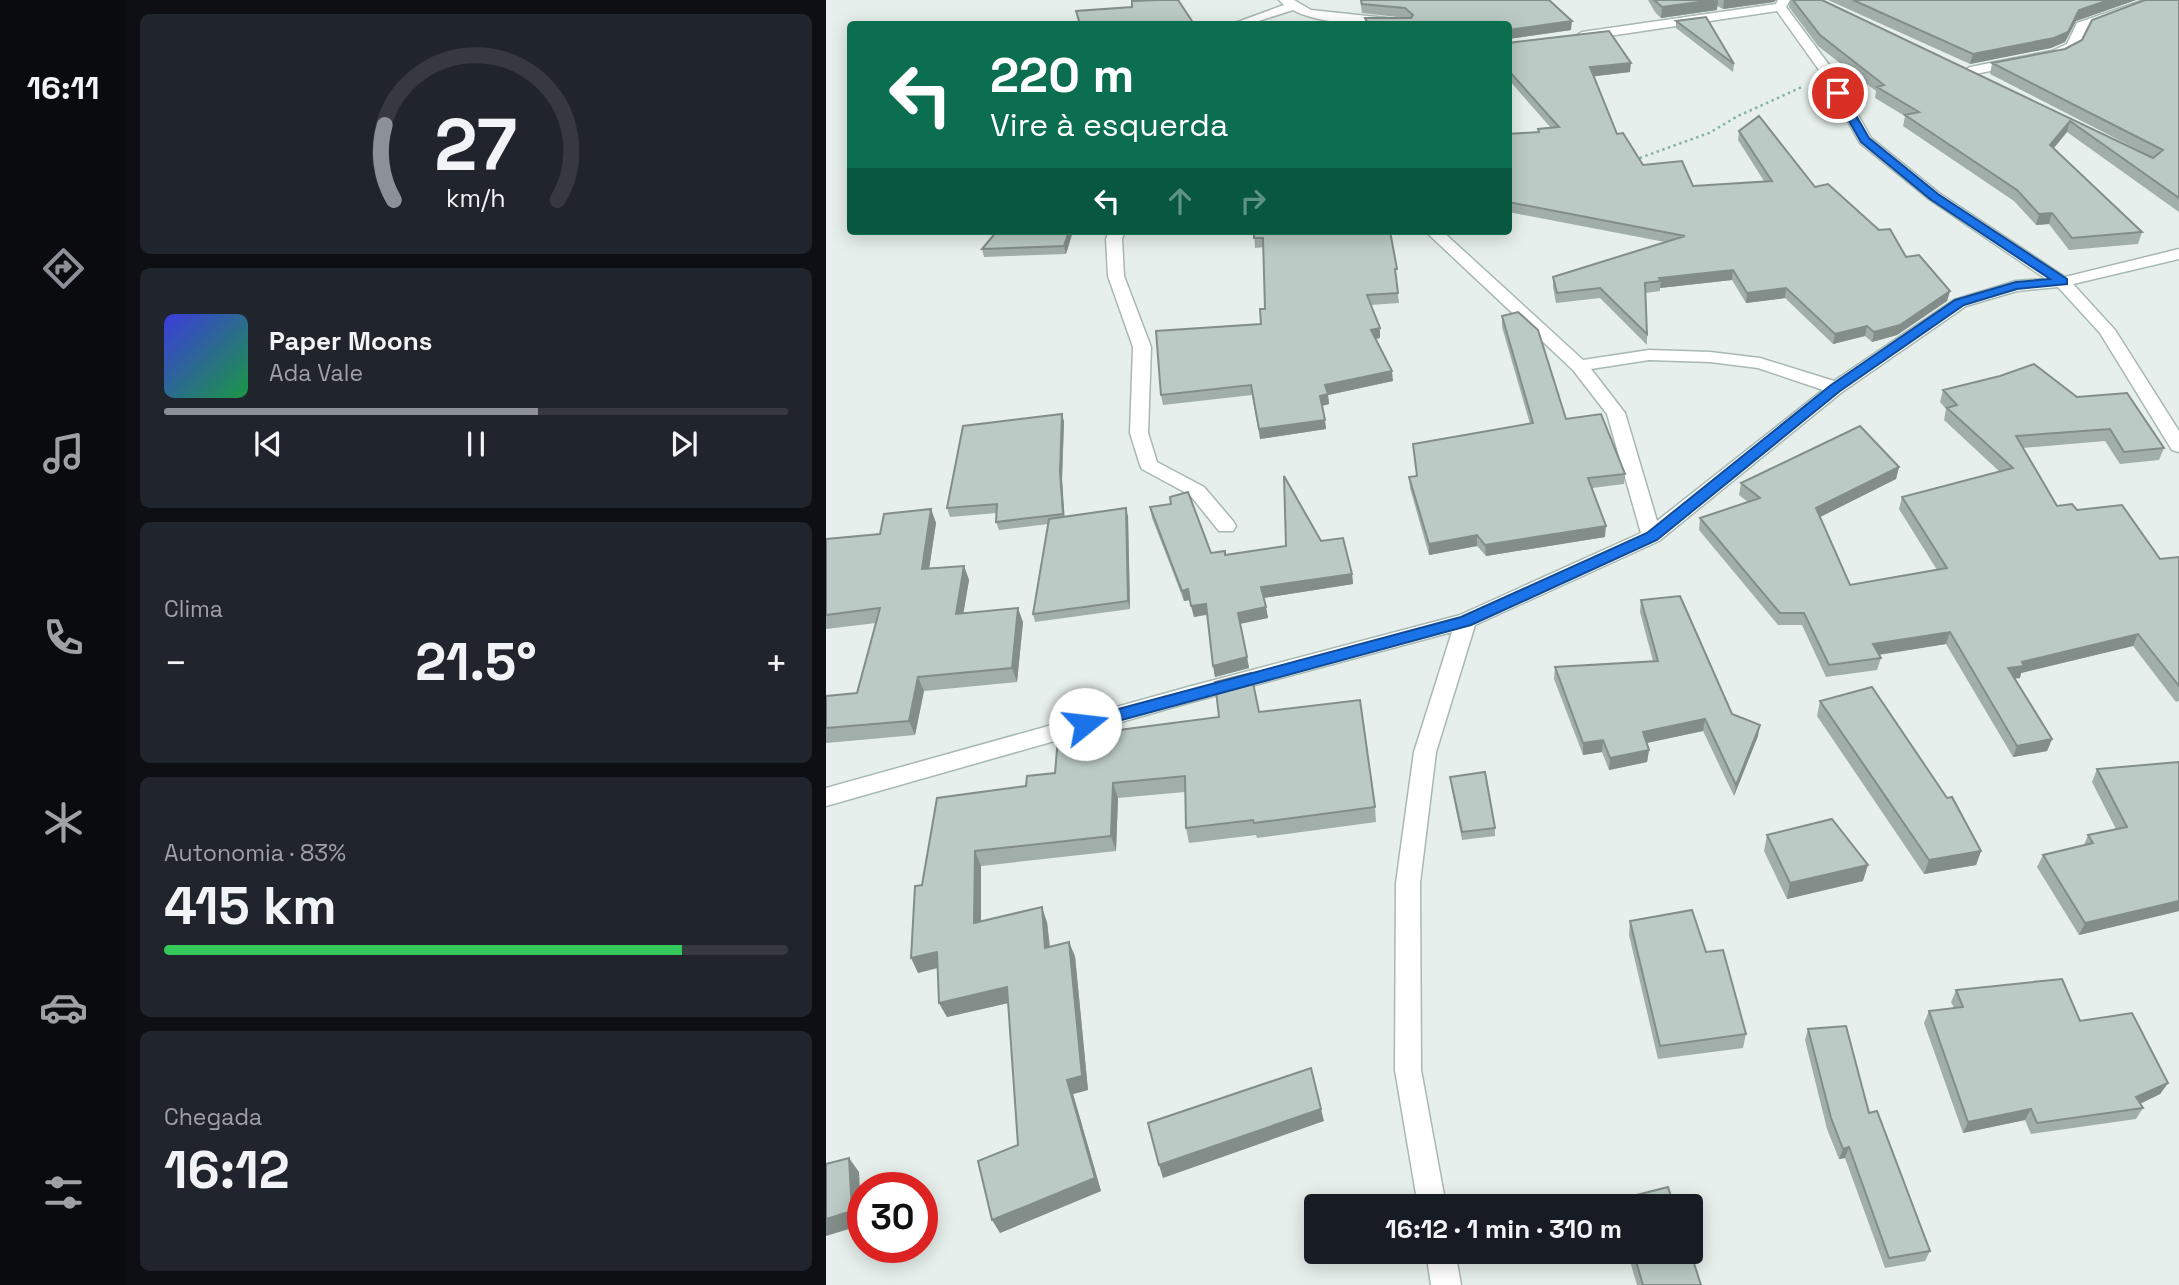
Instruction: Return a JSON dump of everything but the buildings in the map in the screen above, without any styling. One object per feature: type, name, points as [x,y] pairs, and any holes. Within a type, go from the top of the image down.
[{"type":"street","points":[[1994,83],[1964,69],[2056,54],[2071,46],[2082,26],[2156,0]]},
{"type":"street","points":[[1245,21],[1289,3],[1333,21]]},
{"type":"street","points":[[1568,38],[1782,4],[1825,69],[1865,140],[1934,197],[2062,282],[2107,330],[2179,446]]},
{"type":"street","points":[[1116,235],[1116,276],[1142,347],[1139,433],[1149,465],[1197,491],[1226,526]]},
{"type":"street","points":[[1437,235],[1578,366],[1616,414],[1652,536]]},
{"type":"street","points":[[826,797],[1188,695],[1466,621],[1652,536],[1836,388],[1960,303],[2016,286],[2062,282],[2179,254]]},
{"type":"street","points":[[1578,366],[1649,355],[1710,357],[1760,363],[1836,388]]},
{"type":"street","points":[[1430,1194],[1408,1070],[1408,883],[1425,752],[1466,621]]},
{"type":"street","points":[[1442,1264],[1446,1285]]},
{"type":"path","points":[[1624,163],[1709,133],[1738,116],[1801,88],[1825,69]]},
{"type":"route","points":[[1085,724],[1466,621],[1489,611],[1652,536],[1836,388],[1960,303],[2016,286],[2062,282],[1934,197],[1865,140],[1838,93]]}]
